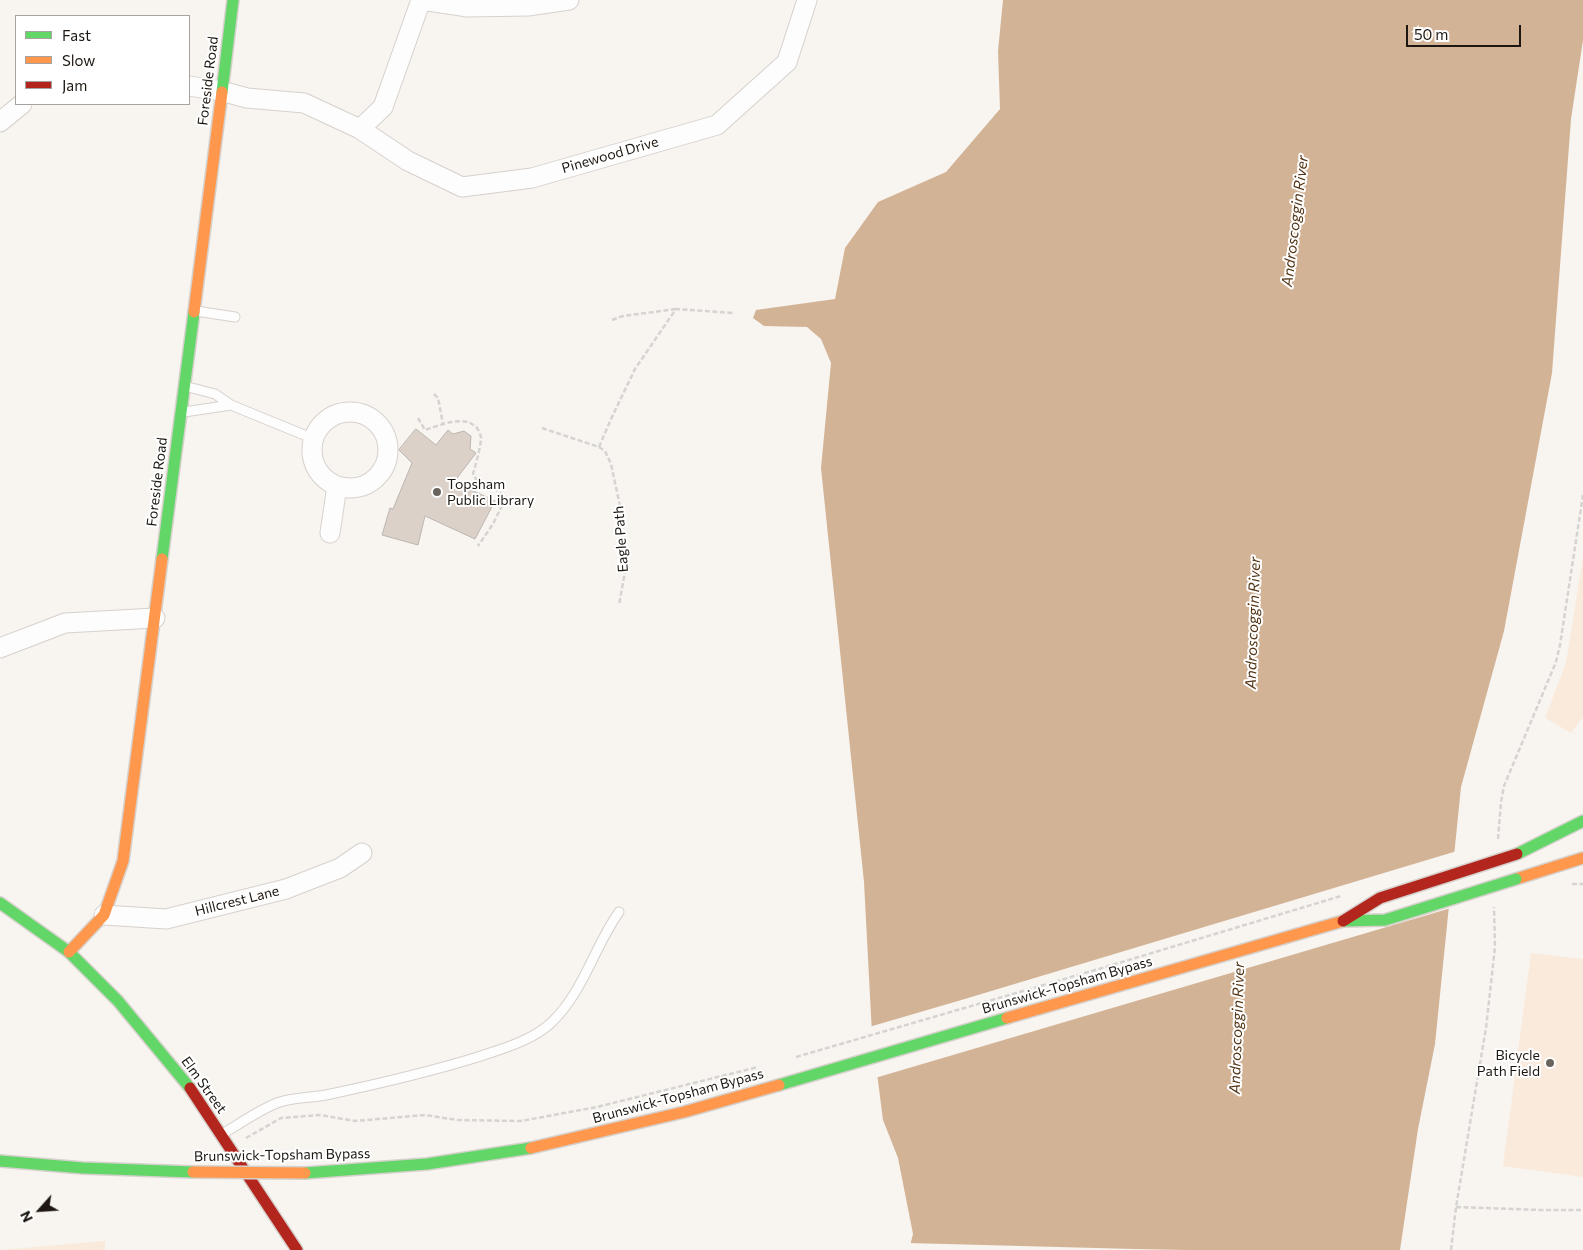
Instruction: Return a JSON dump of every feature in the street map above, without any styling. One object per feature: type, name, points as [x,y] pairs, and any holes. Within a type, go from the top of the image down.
[{"type":"main road","name":"Foreside Road","points":[[68,952],[104,915],[123,861],[195,311],[233,0]]},
{"type":"main road","points":[[1343,921],[1380,898],[1517,854],[1583,821]]},
{"type":"main road","points":[[1517,854],[1543,854]]},
{"type":"main road","points":[[1343,921],[1386,920],[1583,858]]},
{"type":"main road","points":[[1516,879],[1583,869]]},
{"type":"main road","name":"Elm Street","points":[[0,903],[68,952],[118,1001],[196,1096],[297,1250]]},
{"type":"main road","name":"Brunswick-Topsham Bypass","points":[[0,1162],[83,1168],[194,1172],[305,1172],[427,1164],[541,1147],[684,1112],[1343,921]]},
{"type":"street","points":[[360,129],[383,107],[421,0],[468,7],[528,6],[570,0]]},
{"type":"street","name":"Pinewood Drive","points":[[190,86],[221,91],[247,98],[304,103],[360,129],[408,161],[462,187],[532,178],[717,125],[786,62],[807,0]]},
{"type":"street","points":[[0,122],[21,105]]},
{"type":"street","points":[[349,412],[360,414],[371,419],[379,426],[386,437],[388,449],[386,461],[381,472],[372,481],[361,487],[337,486],[319,472],[314,462],[312,450],[314,439],[319,428],[337,414],[349,412]]},
{"type":"street","points":[[330,533],[337,486]]},
{"type":"street","points":[[0,648],[65,623],[155,618]]},
{"type":"street","name":"Hillcrest Lane","points":[[104,915],[166,918],[286,889],[340,868],[362,853]]},
{"type":"lane","points":[[195,311],[235,317]]},
{"type":"lane","points":[[185,386],[215,394],[231,405],[314,439]]},
{"type":"lane","points":[[182,412],[231,405]]},
{"type":"lane","points":[[222,1134],[278,1103],[322,1096],[414,1076],[505,1048],[536,1034],[552,1022],[571,1000],[607,929],[619,912]]},
{"type":"path","points":[[542,428],[599,447],[635,369],[676,309]]},
{"type":"path","points":[[612,320],[623,316],[676,309],[733,313]]},
{"type":"path","points":[[434,394],[438,398],[443,424]]},
{"type":"path","points":[[418,418],[425,430],[465,420],[475,426],[480,432],[481,439],[474,474],[480,483],[498,490],[506,499],[493,524],[478,546]]},
{"type":"path","name":"Eagle Path","points":[[599,447],[606,451],[611,464],[622,520],[625,572],[619,605]]},
{"type":"path","points":[[796,1056],[1102,968],[1348,894]]},
{"type":"path","points":[[230,1148],[281,1118],[320,1115],[355,1120],[425,1115],[457,1120],[522,1121],[597,1107],[758,1067]]},
{"type":"path","points":[[1451,1250],[1456,1207],[1583,1210]]},
{"type":"shaded area","points":[[1583,557],[1583,717],[1571,733],[1545,718],[1566,663]]},
{"type":"shaded area","name":"Bicycle Path Field","points":[[1531,953],[1583,959],[1583,1177],[1503,1166]]},
{"type":"shaded area","points":[[105,1241],[105,1250],[0,1250]]},
{"type":"water","name":"Androscoggin River","points":[[1003,0],[1583,0],[1583,40],[1571,119],[1552,373],[1504,631],[1461,787],[1435,1044],[1418,1129],[1400,1250],[909,1250],[913,1234],[898,1158],[883,1120],[872,1034],[864,882],[821,468],[831,363],[821,339],[807,327],[764,326],[753,318],[756,310],[835,299],[845,248],[878,202],[946,172],[1000,109],[998,51]]},
{"type":"pier","points":[[1457,851],[1451,908],[875,1078],[869,1027]]},
{"type":"pier","points":[[908,1243],[1134,1249],[1186,1250],[906,1250]]},
{"type":"building","name":"Topsham Public Library","points":[[416,429],[436,445],[448,430],[453,434],[464,431],[471,436],[470,449],[476,453],[454,482],[495,501],[475,539],[425,516],[418,545],[382,535],[390,508],[393,509],[412,463],[399,450]]},
{"type":"traffic: fast","points":[[222,92],[233,0]]},
{"type":"traffic: fast","points":[[162,559],[194,312]]},
{"type":"traffic: fast","points":[[1517,854],[1583,821]]},
{"type":"traffic: fast","points":[[1344,921],[1385,920],[1516,879]]},
{"type":"traffic: fast","points":[[0,903],[69,952],[118,1001],[190,1088]]},
{"type":"traffic: fast","points":[[779,1085],[1007,1018]]},
{"type":"traffic: fast","points":[[305,1173],[427,1164],[531,1148]]},
{"type":"traffic: fast","points":[[0,1161],[83,1168],[193,1172]]},
{"type":"traffic: slow","points":[[194,312],[222,92]]},
{"type":"traffic: slow","points":[[69,952],[104,915],[123,861],[162,559]]},
{"type":"traffic: slow","points":[[1516,879],[1583,858]]},
{"type":"traffic: slow","points":[[1007,1018],[1343,921]]},
{"type":"traffic: slow","points":[[531,1148],[684,1112],[779,1085]]},
{"type":"traffic: slow","points":[[193,1172],[305,1173]]},
{"type":"traffic: jam","points":[[1343,921],[1380,898],[1517,854]]},
{"type":"traffic: jam","points":[[190,1088],[297,1250]]},
{"type":"place","name":"Topsham Public Library","points":[[437,492]]},
{"type":"place","name":"Bicycle Path Field","points":[[1550,1063]]}]
